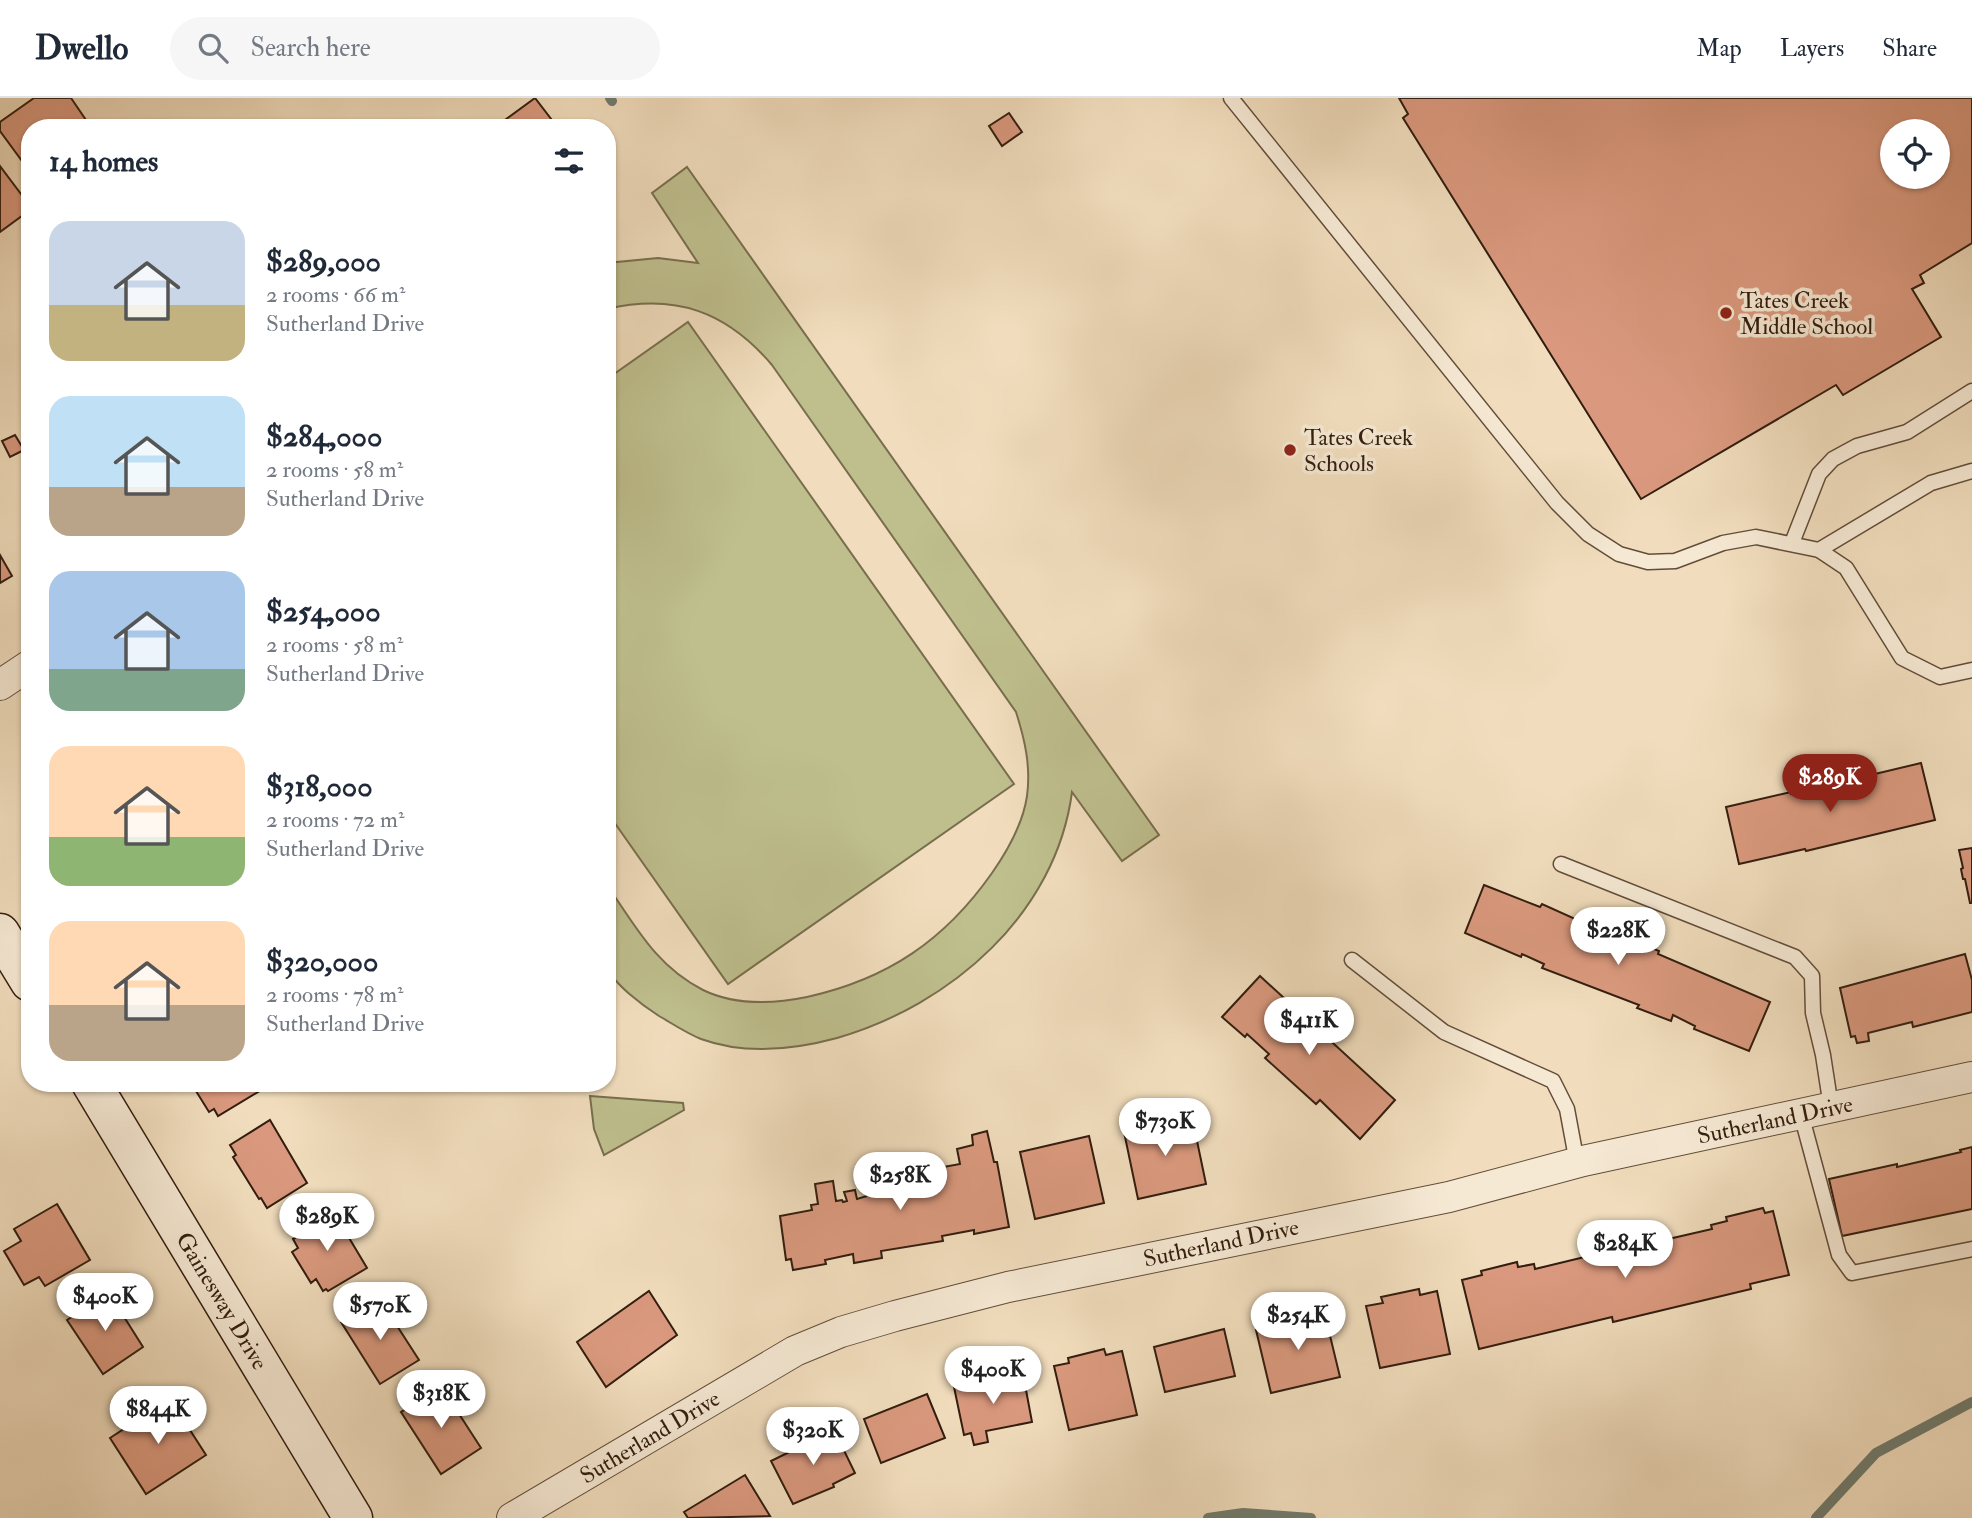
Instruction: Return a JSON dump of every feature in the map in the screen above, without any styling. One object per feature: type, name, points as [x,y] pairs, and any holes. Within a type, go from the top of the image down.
[{"type":"street","points":[[0,685],[21,671]]},
{"type":"street","points":[[0,933],[21,967]]},
{"type":"street","name":"Sutherland Drive","points":[[512,1518],[795,1351],[842,1332],[1008,1287],[1449,1197],[1577,1163],[1972,1077]]},
{"type":"street","name":"Gainesway Drive","points":[[96,1092],[353,1518]]},
{"type":"lane","points":[[1231,98],[1557,503],[1588,534],[1619,554],[1648,562],[1675,561],[1723,543],[1756,537],[1819,550],[1846,568],[1902,658],[1940,677],[1972,670]]},
{"type":"lane","points":[[1792,543],[1819,474],[1833,459],[1857,446],[1907,432],[1972,391]]},
{"type":"lane","points":[[1819,550],[1931,483],[1972,471]]},
{"type":"lane","points":[[1561,864],[1795,957],[1812,976],[1813,1013],[1831,1107]]},
{"type":"lane","points":[[1352,960],[1444,1032],[1553,1081],[1567,1109],[1577,1163]]},
{"type":"lane","points":[[1801,1114],[1839,1255],[1852,1273],[1972,1249]]},
{"type":"green space","points":[[687,167],[1159,835],[1122,861],[1072,792],[1062,836],[1045,877],[1021,915],[991,948],[957,978],[920,1003],[879,1023],[837,1038],[786,1048],[752,1049],[701,1039],[659,1016],[629,994],[616,981],[616,898],[660,957],[672,969],[703,990],[728,999],[768,1002],[807,997],[836,989],[889,968],[912,953],[934,937],[974,897],[998,864],[1018,827],[1027,796],[1028,764],[1016,712],[772,365],[737,332],[698,311],[656,304],[616,308],[616,262],[658,258],[698,263],[652,193]]},
{"type":"green space","points":[[688,322],[1014,784],[728,984],[616,825],[616,373]]},
{"type":"green space","points":[[590,1096],[683,1103],[684,1110],[604,1155],[594,1129]]},
{"type":"building","points":[[34,98],[71,98],[85,119],[21,119],[21,160],[0,131],[0,122]]},
{"type":"building","points":[[535,98],[551,119],[506,119]]},
{"type":"building","name":"Tates Creek Middle School","points":[[1399,98],[1972,98],[1972,243],[1920,275],[1924,283],[1912,289],[1941,337],[1843,395],[1836,385],[1641,499],[1403,118],[1408,114]]},
{"type":"building","points":[[1009,113],[1022,132],[1002,146],[989,126]]},
{"type":"building","points":[[0,166],[21,194],[21,217],[0,232]]},
{"type":"building","points":[[15,435],[21,445],[21,452],[10,457],[2,441]]},
{"type":"building","points":[[0,555],[12,576],[0,583]]},
{"type":"building","points":[[1921,763],[1935,820],[1739,864],[1726,807]]},
{"type":"building","points":[[1972,848],[1972,903],[1970,903],[1959,850]]},
{"type":"building","points":[[1484,885],[1540,907],[1542,904],[1595,928],[1597,924],[1659,951],[1658,954],[1770,1002],[1749,1051],[1694,1029],[1695,1026],[1673,1015],[1671,1021],[1637,1008],[1639,1005],[1542,968],[1544,964],[1465,933]]},
{"type":"building","points":[[1965,954],[1972,980],[1972,1012],[1913,1027],[1912,1022],[1868,1033],[1869,1041],[1857,1043],[1855,1036],[1851,1037],[1840,988]]},
{"type":"building","points":[[1260,976],[1395,1100],[1360,1139],[1320,1100],[1316,1104],[1265,1058],[1269,1054],[1247,1034],[1245,1037],[1222,1017]]},
{"type":"building","points":[[197,1092],[258,1092],[218,1116],[214,1109],[209,1112]]},
{"type":"building","points":[[1192,1117],[1206,1184],[1138,1199],[1124,1132]]},
{"type":"building","points":[[270,1120],[307,1183],[267,1208],[233,1157],[236,1155],[230,1145]]},
{"type":"building","points":[[987,1131],[994,1162],[997,1162],[1009,1227],[974,1234],[974,1230],[942,1236],[943,1241],[881,1251],[882,1258],[854,1263],[853,1254],[825,1260],[826,1264],[793,1270],[791,1259],[786,1260],[780,1216],[812,1210],[811,1205],[818,1204],[815,1184],[833,1181],[836,1201],[843,1202],[847,1201],[844,1192],[855,1190],[857,1199],[877,1193],[876,1182],[888,1179],[890,1190],[898,1189],[897,1183],[928,1177],[927,1170],[960,1164],[957,1149],[973,1145],[972,1135]]},
{"type":"building","points":[[1089,1136],[1104,1203],[1035,1219],[1020,1152]]},
{"type":"building","points":[[1972,1147],[1972,1209],[1842,1236],[1829,1179],[1897,1164],[1897,1167]]},
{"type":"building","points":[[57,1204],[90,1260],[45,1286],[39,1277],[24,1285],[4,1251],[21,1241],[14,1229]]},
{"type":"building","points":[[1763,1208],[1765,1213],[1773,1211],[1789,1275],[1750,1284],[1751,1289],[1613,1322],[1612,1317],[1479,1349],[1462,1280],[1482,1275],[1481,1271],[1517,1262],[1518,1267],[1534,1264],[1535,1269],[1597,1254],[1596,1245],[1648,1233],[1651,1243],[1712,1229],[1711,1225],[1727,1221],[1726,1217]]},
{"type":"building","points":[[333,1211],[367,1268],[328,1291],[323,1291],[316,1279],[311,1283],[292,1252],[298,1248],[293,1234]]},
{"type":"building","points":[[1419,1289],[1420,1295],[1437,1291],[1450,1354],[1380,1368],[1366,1306],[1383,1303],[1381,1297]]},
{"type":"building","points":[[649,1291],[677,1335],[606,1387],[577,1342]]},
{"type":"building","points":[[109,1293],[143,1347],[103,1374],[67,1320]]},
{"type":"building","points":[[381,1301],[419,1360],[380,1384],[341,1322],[353,1313],[356,1317]]},
{"type":"building","points":[[1309,1312],[1311,1318],[1325,1315],[1340,1377],[1271,1393],[1256,1330],[1274,1326],[1272,1321]]},
{"type":"building","points":[[1224,1329],[1235,1376],[1165,1392],[1154,1347]]},
{"type":"building","points":[[1104,1349],[1106,1355],[1122,1351],[1137,1415],[1069,1430],[1054,1366],[1069,1363],[1068,1358]]},
{"type":"building","points":[[1023,1374],[1032,1422],[986,1431],[988,1442],[974,1445],[971,1433],[964,1435],[954,1387]]},
{"type":"building","points":[[441,1386],[481,1448],[441,1474],[401,1412]]},
{"type":"building","points":[[927,1394],[945,1438],[881,1463],[864,1419]]},
{"type":"building","points":[[170,1399],[206,1455],[146,1494],[110,1438]]},
{"type":"building","points":[[834,1430],[855,1473],[833,1484],[834,1487],[793,1504],[771,1461]]},
{"type":"building","points":[[745,1475],[770,1516],[688,1518],[684,1512]]},
{"type":"waterway","points":[[1816,1518],[1876,1453],[1972,1402]]},
{"type":"waterway","points":[[1208,1518],[1243,1513],[1311,1518]]},
{"type":"place","name":"Tates Creek Middle School","points":[[1726,313]]},
{"type":"place","name":"Tates Creek Schools","points":[[1290,450]]}]
